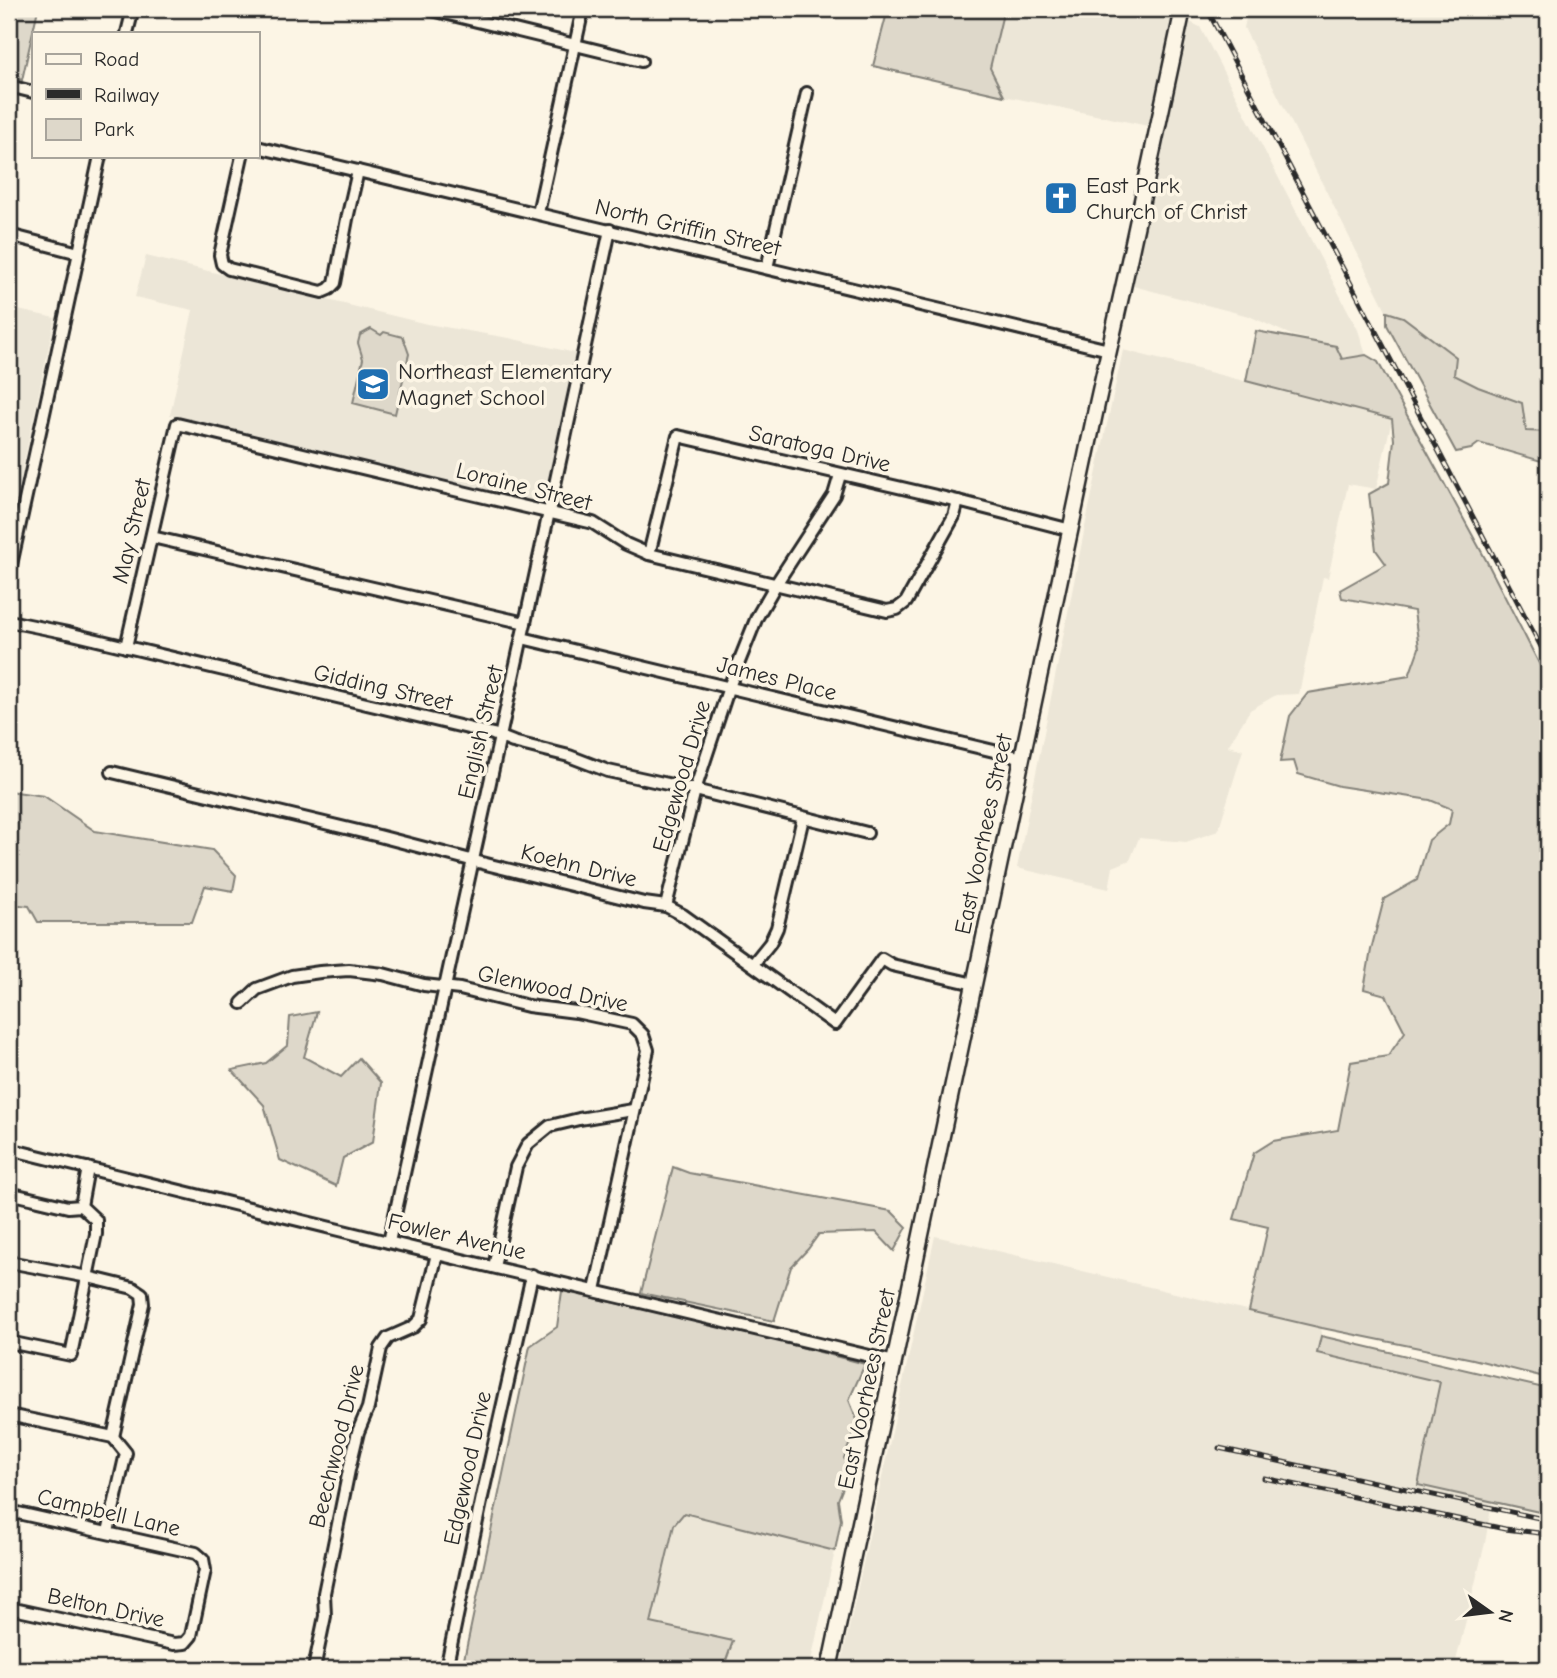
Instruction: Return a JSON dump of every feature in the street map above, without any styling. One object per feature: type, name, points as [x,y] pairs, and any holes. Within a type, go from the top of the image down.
[{"type":"main road","name":"East Voorhees Street","points":[[829,1669],[1183,9]]},
{"type":"street","points":[[127,32],[133,9]]},
{"type":"street","points":[[428,9],[641,61]]},
{"type":"street","points":[[538,213],[583,9]]},
{"type":"street","points":[[9,86],[32,92]]},
{"type":"street","points":[[767,268],[807,93]]},
{"type":"street","name":"North Griffin Street","points":[[259,147],[1109,349]]},
{"type":"street","points":[[9,574],[100,158]]},
{"type":"street","points":[[242,158],[220,255],[222,264],[229,269],[322,292],[335,283],[358,171]]},
{"type":"street","name":"English Street","points":[[389,1242],[610,230]]},
{"type":"street","points":[[9,235],[79,253]]},
{"type":"street","name":"Loraine Street","points":[[177,424],[593,523],[626,544],[649,554],[887,611],[897,609],[905,602],[954,516],[958,501]]},
{"type":"street","name":"May Street","points":[[127,648],[177,424]]},
{"type":"street","name":"Saratoga Drive","points":[[649,554],[678,436],[1071,530]]},
{"type":"street","name":"Edgewood Drive","points":[[666,906],[695,790],[729,687],[757,617],[775,584],[834,495],[840,475]]},
{"type":"street","points":[[152,537],[525,623]]},
{"type":"street","name":"Gidding Street","points":[[9,621],[500,736],[513,742],[569,756],[608,771],[867,833]]},
{"type":"street","name":"James Place","points":[[522,638],[1023,758]]},
{"type":"street","name":"Koehn Drive","points":[[112,772],[366,832],[644,903],[666,906],[683,915],[835,1024],[882,959],[892,965],[974,984]]},
{"type":"street","points":[[753,964],[770,943],[777,928],[803,818]]},
{"type":"street","name":"Glenwood Drive","points":[[242,1003],[257,989],[292,976],[349,970],[383,974],[528,1006],[576,1012],[632,1024],[643,1035],[648,1050],[595,1290]]},
{"type":"street","points":[[494,1267],[516,1167],[528,1144],[550,1126],[633,1110]]},
{"type":"street","name":"Fowler Avenue","points":[[9,1149],[895,1362]]},
{"type":"street","points":[[81,1206],[88,1168]]},
{"type":"street","points":[[9,1193],[68,1207],[81,1206],[96,1220],[96,1234],[71,1355],[9,1342]]},
{"type":"street","name":"Beechwood Drive","points":[[314,1669],[325,1616],[324,1593],[349,1469],[358,1432],[368,1408],[381,1348],[388,1338],[421,1319],[437,1254]]},
{"type":"street","points":[[9,1262],[88,1277],[133,1288],[142,1294],[144,1304],[113,1437]]},
{"type":"street","name":"Edgewood Drive","points":[[446,1669],[484,1484],[532,1275]]},
{"type":"street","points":[[9,1416],[113,1437],[125,1453],[108,1532]]},
{"type":"street","name":"Campbell Lane","points":[[9,1511],[196,1553],[203,1559],[205,1570],[191,1636]]},
{"type":"street","name":"Belton Drive","points":[[9,1608],[174,1644],[184,1643],[191,1636]]},
{"type":"shaded area","points":[[1004,9],[1174,9],[1148,126],[1004,96],[990,69]]},
{"type":"shaded area","points":[[1248,9],[1548,9],[1548,432],[1526,431],[1478,387],[1454,375],[1403,317],[1387,312],[1244,28]]},
{"type":"shaded area","points":[[1190,22],[1200,27],[1358,330],[1366,355],[1341,359],[1336,346],[1291,335],[1249,316],[1133,286],[1159,164],[1158,153],[1164,143]]},
{"type":"shaded area","name":"Northeast Elementary Magnet School","points":[[146,256],[427,324],[575,353],[543,503],[170,415],[193,310],[135,297]]},
{"type":"shaded area","points":[[9,308],[55,318],[9,532]]},
{"type":"shaded area","points":[[1123,350],[1392,419],[1376,489],[1348,484],[1328,578],[1323,577],[1299,694],[1276,695],[1250,710],[1228,746],[1243,750],[1218,831],[1186,842],[1139,838],[1130,860],[1113,867],[1109,889],[1017,868]]},
{"type":"shaded area","points":[[935,1236],[1322,1328],[1318,1353],[1440,1382],[1419,1485],[1492,1502],[1485,1543],[1454,1669],[840,1669]]},
{"type":"shaded area","points":[[684,1513],[835,1551],[811,1661],[813,1669],[723,1669],[732,1641],[651,1623],[674,1525]]},
{"type":"green space","points":[[9,9],[38,9],[22,80],[9,76]]},
{"type":"green space","points":[[888,9],[1004,9],[990,68],[1004,96],[873,66]]},
{"type":"green space","points":[[1387,312],[1403,317],[1456,357],[1454,375],[1522,403],[1526,431],[1548,432],[1548,463],[1479,443],[1471,449],[1456,452],[1387,325]]},
{"type":"green space","points":[[371,329],[381,335],[384,332],[403,337],[409,354],[395,414],[353,403],[363,359],[358,343],[360,335]]},
{"type":"green space","points":[[1256,331],[1336,346],[1342,359],[1366,355],[1378,362],[1486,560],[1548,681],[1548,1378],[1473,1359],[1249,1311],[1268,1227],[1234,1219],[1254,1153],[1273,1141],[1338,1130],[1351,1062],[1388,1056],[1405,1032],[1386,995],[1364,989],[1371,950],[1384,899],[1417,880],[1429,840],[1449,824],[1452,809],[1430,800],[1339,786],[1298,774],[1294,761],[1280,762],[1290,716],[1308,693],[1409,676],[1419,648],[1414,611],[1342,598],[1340,590],[1386,564],[1376,550],[1369,494],[1389,483],[1394,440],[1392,419],[1246,381]]},
{"type":"green space","points":[[9,791],[44,796],[95,831],[212,850],[236,875],[233,891],[205,886],[192,922],[38,922],[29,906],[9,904],[9,826],[12,823],[9,818]]},
{"type":"green space","points":[[317,1012],[304,1057],[341,1077],[359,1058],[381,1083],[373,1142],[343,1158],[336,1186],[280,1160],[264,1105],[232,1070],[266,1063],[288,1045],[290,1017]]},
{"type":"green space","points":[[673,1167],[689,1173],[891,1211],[907,1227],[894,1251],[876,1232],[819,1234],[791,1267],[774,1321],[641,1293]]},
{"type":"green space","points":[[562,1291],[740,1331],[865,1364],[849,1400],[858,1422],[844,1458],[850,1470],[838,1500],[841,1520],[835,1551],[684,1513],[674,1525],[651,1623],[733,1641],[723,1669],[462,1669],[530,1346],[557,1327]]},
{"type":"green space","points":[[1321,1336],[1548,1389],[1548,1514],[1418,1485],[1440,1382],[1317,1353]]},
{"type":"railway","points":[[1207,9],[1548,660]]},
{"type":"railway","points":[[1219,1448],[1548,1520]]},
{"type":"railway","points":[[1264,1478],[1505,1529],[1548,1534]]},
{"type":"place","name":"East Park Church of Christ","points":[[1061,198]]},
{"type":"place","name":"Northeast Elementary Magnet School","points":[[373,384]]}]
